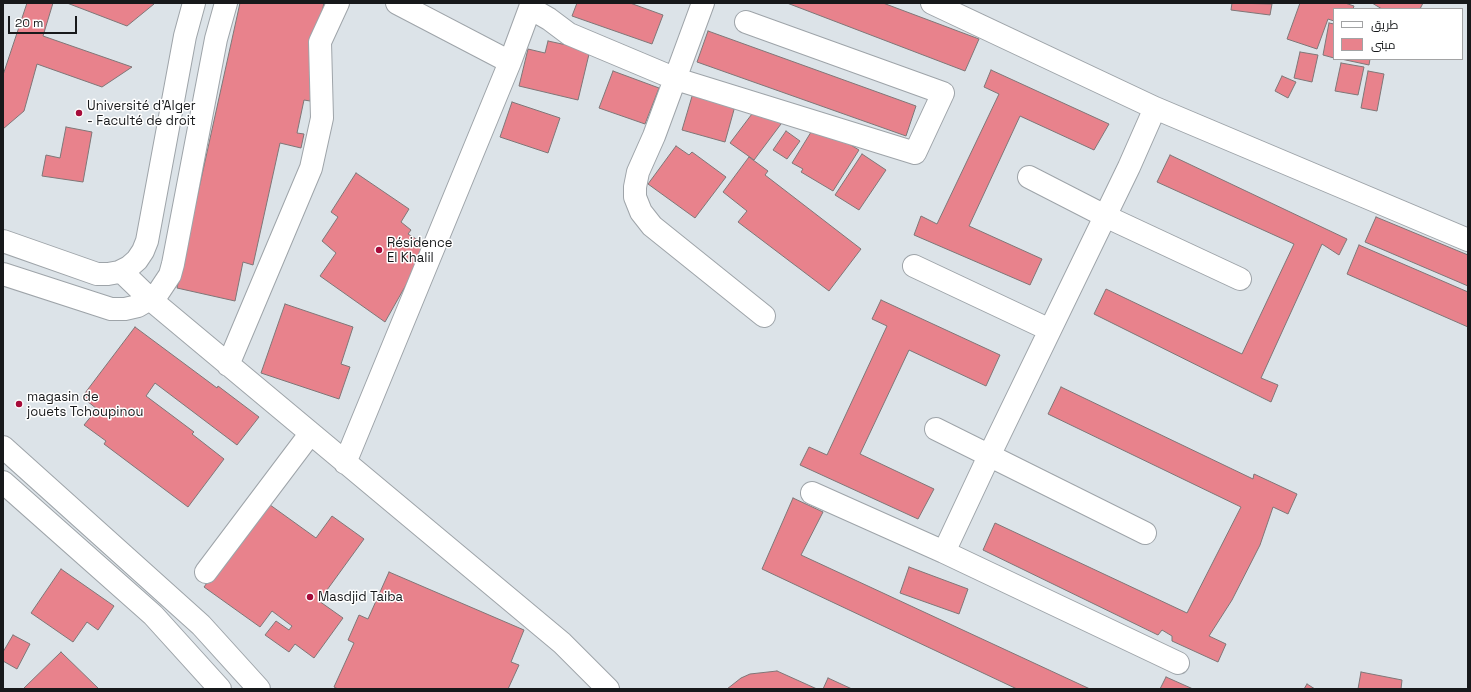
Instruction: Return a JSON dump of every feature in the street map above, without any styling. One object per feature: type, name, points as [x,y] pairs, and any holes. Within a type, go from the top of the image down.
[{"type":"street","points":[[3,241],[97,274],[108,274],[121,271],[129,267],[137,260],[143,251],[147,240],[184,43],[194,3]]},
{"type":"street","points":[[3,274],[111,309],[125,309],[138,306],[150,299],[165,284],[173,264],[216,39],[226,3]]},
{"type":"street","points":[[228,365],[311,168],[322,118],[320,42],[338,3]]},
{"type":"street","points":[[397,3],[510,62]]},
{"type":"street","points":[[703,3],[676,79],[638,172],[635,197],[641,212],[652,226],[764,316]]},
{"type":"street","points":[[932,3],[1155,108],[1468,240]]},
{"type":"street","points":[[345,463],[510,62],[531,5],[569,34],[676,79],[916,153],[943,93],[746,22]]},
{"type":"street","points":[[944,552],[1155,108]]},
{"type":"street","points":[[1029,177],[1105,216],[1240,279]]},
{"type":"street","points":[[914,266],[1050,330]]},
{"type":"street","points":[[121,271],[150,299],[228,365],[562,643],[608,689]]},
{"type":"street","points":[[936,429],[1145,533]]},
{"type":"street","points":[[206,572],[310,434]]},
{"type":"street","points":[[3,447],[201,626],[259,689]]},
{"type":"street","points":[[3,482],[153,615],[220,689]]},
{"type":"street","points":[[812,493],[944,552],[1178,663]]},
{"type":"building","points":[[27,3],[53,3],[43,36],[132,67],[102,87],[37,64],[24,111],[3,129],[3,75]]},
{"type":"building","points":[[67,3],[152,3],[154,4],[127,26]]},
{"type":"building","points":[[240,3],[324,3],[310,63],[318,65],[310,101],[304,100],[297,133],[304,134],[301,148],[280,143],[253,265],[243,262],[235,301],[177,288]]},
{"type":"building","points":[[577,3],[630,3],[663,15],[652,44],[572,16]]},
{"type":"building","points":[[787,3],[883,3],[979,39],[965,71]]},
{"type":"building","points":[[1232,3],[1272,4],[1270,15],[1231,10]]},
{"type":"building","points":[[1300,3],[1345,3],[1354,6],[1353,8],[1333,8],[1333,21],[1328,19],[1317,49],[1287,39]]},
{"type":"building","points":[[1372,3],[1423,3],[1420,8],[1380,8]]},
{"type":"building","points":[[1329,23],[1333,24],[1333,58],[1323,55]]},
{"type":"building","points":[[708,31],[916,106],[906,136],[697,62]]},
{"type":"building","points":[[548,41],[590,50],[578,100],[519,86],[528,49],[545,53]]},
{"type":"building","points":[[1300,52],[1318,55],[1312,82],[1294,78]]},
{"type":"building","points":[[1346,60],[1370,60],[1369,65]]},
{"type":"building","points":[[1341,63],[1364,67],[1358,95],[1335,91]]},
{"type":"building","points":[[991,70],[1109,124],[1094,150],[1020,116],[969,226],[1042,259],[1030,285],[914,235],[921,216],[937,224],[999,94],[984,87]]},
{"type":"building","points":[[613,71],[659,88],[645,124],[599,108]]},
{"type":"building","points":[[1368,71],[1384,74],[1377,111],[1361,108]]},
{"type":"building","points":[[1282,76],[1296,82],[1288,98],[1275,91]]},
{"type":"building","points":[[693,93],[735,106],[725,142],[682,130]]},
{"type":"building","points":[[512,102],[560,118],[548,153],[500,137]]},
{"type":"building","points":[[758,106],[781,124],[754,160],[730,143]]},
{"type":"building","points":[[816,124],[859,150],[833,191],[801,172],[803,169],[792,163]]},
{"type":"building","points":[[66,127],[92,132],[83,182],[42,176],[46,155],[60,158]]},
{"type":"building","points":[[786,131],[800,141],[787,159],[773,150]]},
{"type":"building","points":[[676,146],[689,155],[692,152],[726,177],[695,218],[648,184]]},
{"type":"building","points":[[862,154],[886,170],[859,210],[835,195]]},
{"type":"building","points":[[1170,155],[1347,239],[1339,255],[1322,244],[1261,378],[1278,385],[1271,402],[1094,314],[1106,289],[1242,354],[1294,244],[1157,182]]},
{"type":"building","points":[[749,157],[768,171],[765,175],[861,249],[829,291],[738,222],[747,211],[723,192]]},
{"type":"building","name":"Résidence El Khalil","points":[[356,173],[409,209],[401,222],[411,230],[408,234],[428,246],[385,322],[320,276],[336,253],[322,241],[338,217],[331,212]]},
{"type":"building","points":[[1376,217],[1468,255],[1468,286],[1365,242]]},
{"type":"building","points":[[1359,245],[1468,292],[1468,327],[1347,274]]},
{"type":"building","points":[[881,300],[1000,355],[986,386],[909,350],[860,454],[934,489],[918,519],[800,465],[809,447],[827,455],[887,326],[872,319]]},
{"type":"building","points":[[285,304],[353,327],[341,364],[350,367],[339,399],[261,373]]},
{"type":"building","points":[[135,327],[217,388],[218,386],[259,417],[237,445],[155,383],[146,396],[194,432],[192,434],[224,459],[188,507],[104,444],[106,441],[84,425],[97,409],[82,397]]},
{"type":"building","points":[[1061,387],[1253,479],[1254,474],[1297,494],[1288,514],[1273,507],[1260,545],[1232,600],[1209,636],[1226,644],[1218,662],[1172,641],[1172,636],[1162,630],[1158,635],[983,550],[995,523],[1187,613],[1241,507],[1048,414]]},
{"type":"building","points":[[793,498],[823,512],[801,555],[1090,689],[1017,689],[762,569]]},
{"type":"building","points":[[266,502],[316,538],[332,516],[364,539],[319,601],[343,618],[314,658],[295,644],[289,652],[265,635],[276,621],[289,630],[292,626],[272,611],[260,627],[204,587]]},
{"type":"building","points":[[909,567],[968,589],[959,614],[900,593]]},
{"type":"building","points":[[61,569],[114,606],[98,630],[87,622],[73,642],[31,613]]},
{"type":"building","points":[[389,572],[524,630],[511,662],[519,665],[508,689],[338,689],[334,687],[354,643],[348,640],[359,615],[368,619]]},
{"type":"building","points":[[13,635],[30,644],[17,669],[3,661],[3,652]]},
{"type":"building","points":[[61,652],[99,689],[24,688]]},
{"type":"building","points":[[777,671],[817,689],[727,689],[741,678],[750,674]]},
{"type":"building","points":[[1361,672],[1402,680],[1401,689],[1358,689]]},
{"type":"building","points":[[1166,677],[1193,689],[1160,689]]},
{"type":"building","points":[[828,678],[852,689],[823,689]]},
{"type":"building","points":[[1307,684],[1315,689],[1304,689]]},
{"type":"place","name":"Université d'Alger - Faculté de droit","points":[[79,113]]},
{"type":"place","name":"Résidence El Khalil","points":[[379,250]]},
{"type":"place","name":"magasin de jouets Tchoupinou","points":[[19,404]]},
{"type":"place","name":"Masdjid Taiba","points":[[310,597]]}]
